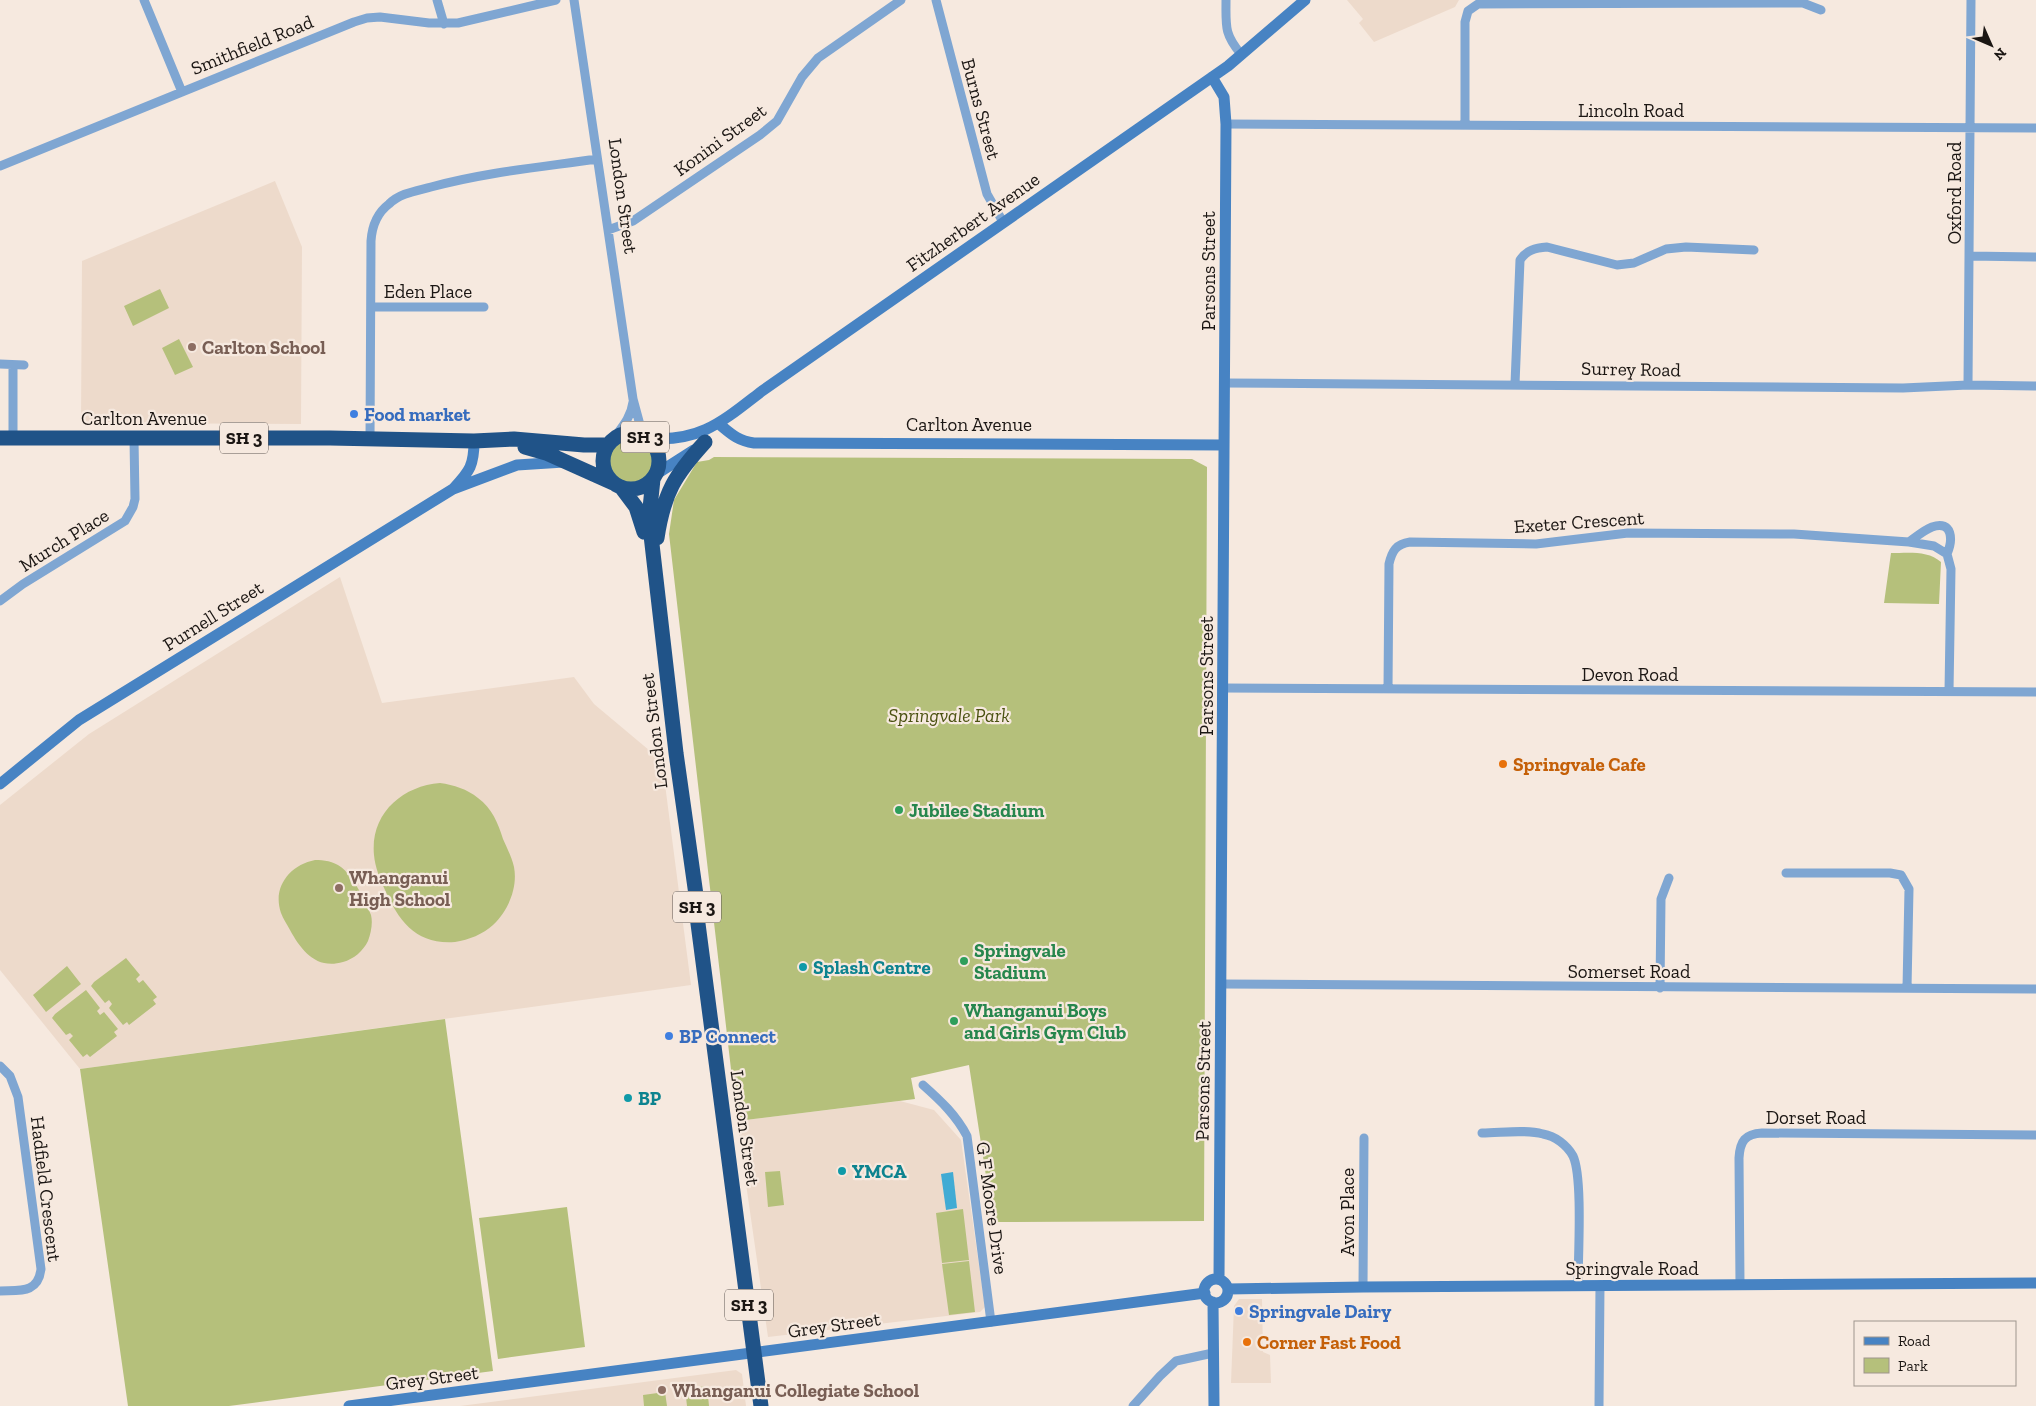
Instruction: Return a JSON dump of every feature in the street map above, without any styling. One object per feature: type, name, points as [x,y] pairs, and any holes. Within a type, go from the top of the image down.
[{"type":"highway","name":"SH 3","points":[[632,433],[645,437],[652,444],[658,456],[655,476],[639,487],[630,489],[617,485],[606,476],[602,461],[611,441],[623,434],[632,433]]},
{"type":"highway","name":"Carlton Avenue","points":[[7,438],[330,438],[474,441],[514,439],[584,445],[611,441]]},
{"type":"highway","name":"Carlton Avenue","points":[[497,441],[512,446],[531,448],[569,462],[617,485]]},
{"type":"highway","points":[[654,557],[665,501],[673,482],[705,442]]},
{"type":"highway","name":"London Street","points":[[655,476],[649,518],[676,753],[694,879],[698,925],[761,1406]]},
{"type":"highway","name":"London Street","points":[[617,485],[636,507],[643,531],[654,557]]},
{"type":"main road","name":"Fitzherbert Avenue","points":[[645,437],[664,440],[683,438],[719,424],[762,391],[1212,77],[1305,0]]},
{"type":"main road","name":"Parsons Street","points":[[1212,77],[1224,97],[1226,124],[1226,383],[1224,445],[1219,1279]]},
{"type":"main road","points":[[655,476],[705,442],[719,424]]},
{"type":"main road","name":"Carlton Avenue","points":[[719,424],[735,438],[754,443],[1224,445]]},
{"type":"main road","name":"Purnell Street","points":[[453,489],[470,471],[474,461],[474,441]]},
{"type":"main road","name":"Purnell Street","points":[[0,784],[79,720],[453,489],[517,465],[569,462]]},
{"type":"main road","points":[[1219,1279],[1225,1283],[1228,1289],[1224,1300],[1214,1302],[1208,1299],[1205,1294],[1208,1282],[1219,1279]]},
{"type":"main road","name":"Springvale Road","points":[[1228,1289],[2036,1283]]},
{"type":"main road","name":"Grey Street","points":[[349,1406],[1205,1294]]},
{"type":"main road","points":[[1214,1302],[1214,1406]]},
{"type":"street","points":[[144,0],[182,92]]},
{"type":"street","points":[[437,0],[444,24]]},
{"type":"street","name":"Smithfield Road","points":[[0,166],[340,27],[367,18],[392,18],[444,24],[466,22],[556,0]]},
{"type":"street","name":"London Street","points":[[574,0],[633,399],[645,437]]},
{"type":"street","name":"Konini Street","points":[[608,230],[633,221],[760,136],[777,121],[802,77],[818,58],[901,0]]},
{"type":"street","name":"Burns Street","points":[[936,0],[987,194],[1003,222]]},
{"type":"street","points":[[1226,0],[1229,40],[1241,54]]},
{"type":"street","name":"Oxford Road","points":[[1968,386],[1970,0]]},
{"type":"street","points":[[1465,125],[1465,22],[1468,11],[1478,4],[1803,3],[1822,10]]},
{"type":"street","name":"Lincoln Road","points":[[1226,124],[2036,128]]},
{"type":"street","points":[[370,440],[372,230],[382,211],[397,197],[476,175],[598,159]]},
{"type":"street","points":[[1515,384],[1520,260],[1525,253],[1535,248],[1547,247],[1617,265],[1634,263],[1666,249],[1686,247],[1754,250]]},
{"type":"street","points":[[1970,256],[2036,256]]},
{"type":"street","name":"Eden Place","points":[[371,306],[484,307]]},
{"type":"street","points":[[0,364],[24,365]]},
{"type":"street","points":[[7,438],[13,365]]},
{"type":"street","name":"Surrey Road","points":[[1226,383],[1893,388],[2036,386]]},
{"type":"street","name":"London Street","points":[[611,441],[628,419],[633,399]]},
{"type":"street","name":"Murch Place","points":[[0,601],[23,584],[125,521],[135,499],[134,439]]},
{"type":"street","points":[[1909,542],[1930,528],[1939,526],[1946,528],[1951,534],[1952,543],[1948,554],[1951,569],[1949,692]]},
{"type":"street","name":"Exeter Crescent","points":[[1388,689],[1389,564],[1391,553],[1402,543],[1536,544],[1628,533],[1794,534],[1909,542],[1934,546],[1948,554]]},
{"type":"street","name":"Devon Road","points":[[1223,688],[2036,692]]},
{"type":"street","points":[[1786,873],[1890,873],[1901,875],[1909,889],[1907,988]]},
{"type":"street","points":[[1660,988],[1661,899],[1669,878]]},
{"type":"street","name":"Somerset Road","points":[[1222,984],[2036,989]]},
{"type":"street","name":"Hadfield Crescent","points":[[0,1066],[10,1076],[18,1097],[41,1269],[40,1277],[36,1284],[30,1288],[0,1291]]},
{"type":"street","name":"G F Moore Drive","points":[[923,1085],[950,1109],[959,1121],[966,1136],[991,1322]]},
{"type":"street","points":[[1482,1133],[1543,1134],[1564,1144],[1569,1150],[1576,1167],[1578,1190],[1578,1286]]},
{"type":"street","name":"Dorset Road","points":[[1740,1284],[1739,1158],[1740,1144],[1746,1136],[1762,1133],[2036,1135]]},
{"type":"street","name":"Avon Place","points":[[1363,1287],[1364,1138]]},
{"type":"street","points":[[1599,1406],[1600,1285]]},
{"type":"street","points":[[1133,1406],[1176,1361],[1213,1354]]},
{"type":"shaded area","points":[[1347,0],[1459,0],[1455,7],[1374,42],[1359,23],[1363,19]]},
{"type":"shaded area","name":"Carlton School","points":[[275,181],[302,247],[301,424],[81,423],[82,261]]},
{"type":"shaded area","name":"Whanganui High School","points":[[340,577],[382,703],[574,677],[594,704],[662,761],[691,985],[80,1069],[0,970],[0,805],[89,734]]},
{"type":"shaded area","points":[[900,1101],[934,1110],[961,1140],[985,1307],[980,1312],[768,1337],[737,1121]]},
{"type":"shaded area","points":[[1239,1299],[1262,1299],[1263,1352],[1270,1355],[1271,1383],[1231,1383],[1234,1306]]},
{"type":"shaded area","name":"Whanganui Collegiate School","points":[[736,1370],[742,1374],[746,1406],[460,1406]]},
{"type":"green space","points":[[160,289],[169,308],[133,326],[124,306]]},
{"type":"green space","points":[[179,339],[193,367],[175,375],[162,348]]},
{"type":"green space","points":[[631,439],[643,443],[649,449],[653,461],[649,473],[643,479],[631,483],[619,479],[613,473],[609,461],[613,449],[619,443]]},
{"type":"green space","name":"Springvale Park","points":[[714,457],[1192,459],[1207,467],[1204,1221],[993,1222],[969,1065],[911,1078],[915,1099],[737,1121],[669,534],[674,500],[697,462]]},
{"type":"green space","points":[[1891,553],[1924,554],[1941,562],[1939,604],[1884,603]]},
{"type":"green space","points":[[440,783],[465,790],[487,806],[499,827],[512,860],[515,875],[511,899],[493,925],[480,934],[455,942],[430,940],[411,929],[403,921],[390,902],[374,855],[374,840],[377,827],[391,805],[401,796],[413,790],[426,785]]},
{"type":"green space","points":[[315,860],[332,862],[345,871],[358,889],[371,915],[371,928],[366,945],[347,961],[333,964],[317,961],[299,945],[281,913],[279,894],[285,879],[298,867]]},
{"type":"green space","points":[[126,958],[140,975],[136,979],[139,983],[143,980],[157,997],[153,1000],[156,1004],[129,1025],[127,1022],[123,1025],[109,1008],[112,1004],[109,1000],[105,1003],[91,986]]},
{"type":"green space","points":[[67,966],[81,984],[46,1012],[33,995]]},
{"type":"green space","points":[[86,990],[100,1008],[97,1011],[100,1015],[104,1012],[118,1029],[114,1032],[117,1036],[90,1057],[87,1054],[83,1057],[69,1040],[73,1036],[70,1033],[66,1035],[52,1018]]},
{"type":"green space","points":[[445,1019],[493,1371],[229,1406],[128,1406],[80,1069]]},
{"type":"green space","points":[[780,1171],[784,1205],[768,1207],[765,1172]]},
{"type":"green space","points":[[567,1207],[585,1347],[498,1359],[479,1218]]},
{"type":"green space","points":[[963,1209],[969,1260],[942,1263],[936,1213]]},
{"type":"green space","points":[[969,1261],[975,1312],[949,1315],[942,1264]]},
{"type":"green space","points":[[707,1386],[709,1406],[687,1406],[685,1389]]},
{"type":"green space","points":[[665,1392],[667,1406],[644,1406],[643,1395]]},
{"type":"water","points":[[953,1172],[957,1208],[946,1210],[941,1174]]},
{"type":"place","name":"Carlton School","points":[[192,347]]},
{"type":"place","name":"Food market","points":[[354,414]]},
{"type":"place","name":"Springvale Cafe","points":[[1503,764]]},
{"type":"place","name":"Jubilee Stadium","points":[[899,810]]},
{"type":"place","name":"Whanganui High School","points":[[339,888]]},
{"type":"place","name":"Springvale Stadium","points":[[964,961]]},
{"type":"place","name":"Splash Centre","points":[[803,967]]},
{"type":"place","name":"Whanganui Boys and Girls Gym Club","points":[[954,1021]]},
{"type":"place","name":"BP Connect","points":[[669,1036]]},
{"type":"place","name":"BP","points":[[628,1098]]},
{"type":"place","name":"YMCA","points":[[842,1171]]},
{"type":"place","name":"Springvale Dairy","points":[[1239,1311]]},
{"type":"place","name":"Corner Fast Food","points":[[1247,1342]]},
{"type":"place","name":"Whanganui Collegiate School","points":[[662,1390]]}]
